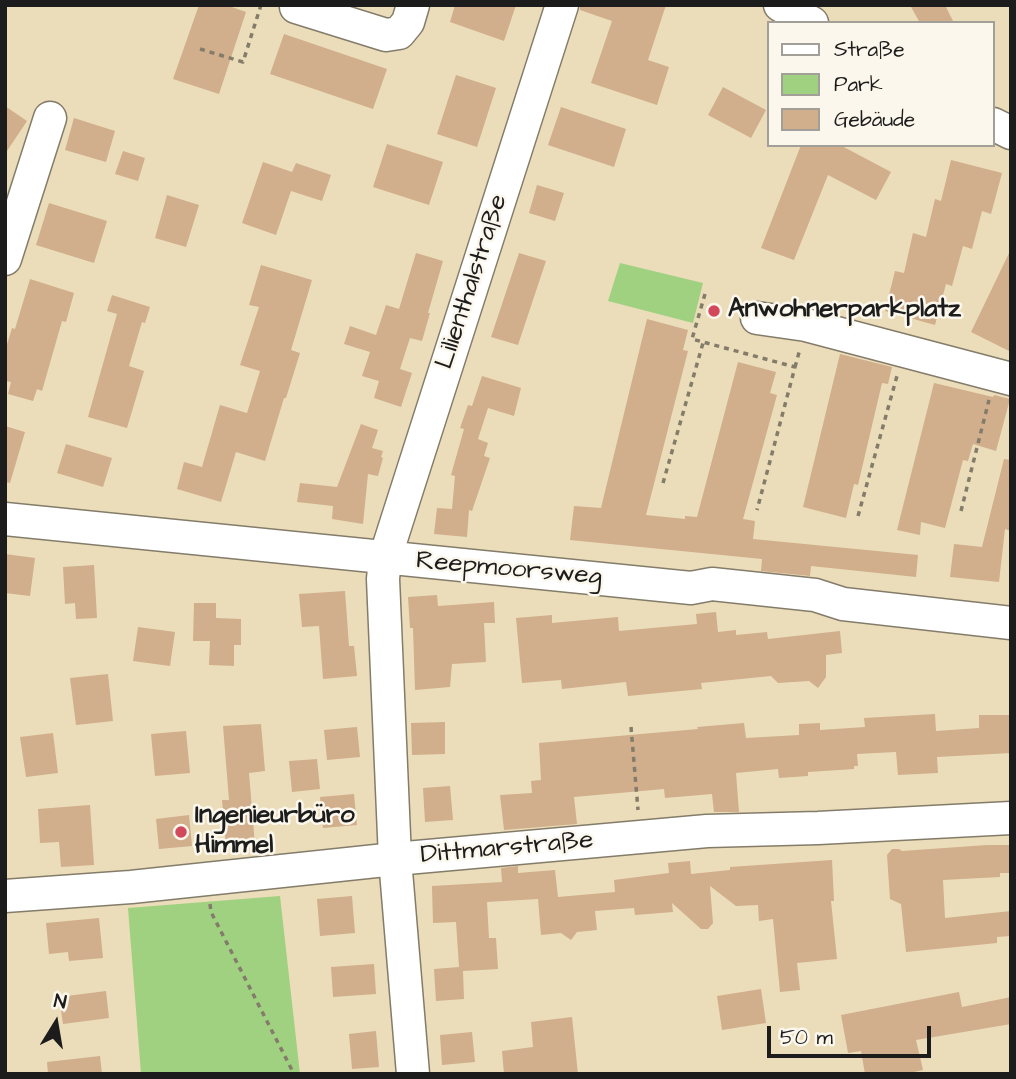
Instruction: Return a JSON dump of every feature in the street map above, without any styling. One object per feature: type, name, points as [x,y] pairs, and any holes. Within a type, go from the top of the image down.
[{"type":"street","points":[[296,7],[386,35],[399,33],[408,22],[413,5]]},
{"type":"street","name":"Lilienthalstraße","points":[[413,1074],[395,859],[383,579],[385,558],[562,5]]},
{"type":"street","points":[[780,5],[808,21]]},
{"type":"street","points":[[5,259],[50,118]]},
{"type":"street","points":[[995,125],[1011,133]]},
{"type":"street","points":[[757,318],[806,325],[1003,377]]},
{"type":"street","name":"Reepmoorsweg","points":[[5,519],[691,588],[712,584],[815,595],[843,604],[1011,623]]},
{"type":"street","name":"Dittmarstraße","points":[[5,896],[710,831],[1011,818]]},
{"type":"path","points":[[200,49],[243,62],[261,5]]},
{"type":"path","points":[[705,293],[692,339],[795,367],[757,510]]},
{"type":"path","points":[[663,483],[703,343]]},
{"type":"path","points":[[858,516],[904,351]]},
{"type":"path","points":[[961,511],[1003,377]]},
{"type":"path","points":[[631,727],[640,837]]},
{"type":"path","points":[[208,879],[211,912],[294,1074]]},
{"type":"green space","points":[[620,263],[703,283],[693,323],[608,301]]},
{"type":"green space","points":[[280,896],[300,1074],[141,1074],[128,908]]},
{"type":"building","points":[[199,5],[226,5],[246,12],[219,94],[173,79]]},
{"type":"building","points":[[455,5],[516,5],[504,41],[450,22]]},
{"type":"building","points":[[580,5],[666,5],[648,60],[669,67],[657,105],[591,83],[612,21],[580,10]]},
{"type":"building","points":[[910,5],[945,5],[953,21],[919,21]]},
{"type":"building","points":[[284,34],[387,69],[373,109],[270,74]]},
{"type":"building","points":[[456,75],[496,88],[477,147],[437,134]]},
{"type":"building","points":[[723,87],[766,110],[751,138],[708,115]]},
{"type":"building","points":[[5,106],[27,121],[5,154]]},
{"type":"building","points":[[561,107],[626,129],[614,167],[548,145]]},
{"type":"building","points":[[74,118],[115,131],[106,162],[65,150]]},
{"type":"building","points":[[387,144],[443,162],[429,205],[373,187]]},
{"type":"building","points":[[800,147],[844,147],[891,172],[876,200],[828,175],[794,260],[761,248]]},
{"type":"building","points":[[123,151],[145,158],[138,181],[115,174]]},
{"type":"building","points":[[951,160],[1002,173],[991,214],[982,211],[972,249],[963,246],[952,286],[946,284],[935,325],[885,311],[895,271],[904,273],[913,233],[926,237],[935,199],[941,201]]},
{"type":"building","points":[[263,162],[292,172],[296,163],[331,175],[322,201],[291,191],[276,235],[242,223]]},
{"type":"building","points":[[537,185],[564,193],[555,221],[529,213]]},
{"type":"building","points":[[167,195],[199,205],[186,247],[155,238]]},
{"type":"building","points":[[49,203],[107,221],[94,263],[36,245]]},
{"type":"building","points":[[1011,249],[1011,352],[971,332]]},
{"type":"building","points":[[416,253],[443,261],[422,341],[410,338],[400,369],[412,373],[401,407],[374,398],[379,381],[362,376],[370,352],[344,344],[350,326],[376,335],[386,305],[399,309]]},
{"type":"building","points":[[519,253],[546,261],[518,345],[491,337]]},
{"type":"building","points":[[261,265],[312,280],[291,350],[300,353],[265,461],[236,452],[221,502],[177,489],[184,462],[202,467],[220,405],[247,413],[260,371],[240,365],[259,307],[249,305]]},
{"type":"building","points":[[30,279],[74,293],[66,322],[62,321],[42,391],[37,389],[33,401],[8,394],[11,382],[5,381],[5,351],[12,328],[15,329]]},
{"type":"building","points":[[112,295],[150,307],[145,323],[142,322],[129,366],[144,371],[127,428],[88,417],[117,314],[107,311]]},
{"type":"building","points":[[647,319],[688,330],[683,350],[688,351],[646,515],[685,519],[685,516],[697,517],[738,362],[776,372],[770,393],[777,395],[743,519],[755,521],[753,539],[918,555],[916,577],[811,566],[810,576],[761,571],[762,559],[570,540],[574,506],[601,508]]},
{"type":"building","points":[[840,354],[892,367],[888,384],[882,383],[858,485],[854,484],[846,518],[803,507]]},
{"type":"building","points":[[482,376],[521,388],[514,416],[488,408],[478,439],[488,443],[484,456],[490,458],[472,511],[469,510],[467,537],[434,534],[437,508],[452,509],[455,476],[451,475],[464,429],[460,428],[468,405],[472,406]]},
{"type":"building","points":[[934,383],[1010,399],[996,451],[973,444],[968,461],[963,460],[945,528],[921,522],[920,535],[897,530]]},
{"type":"building","points":[[361,424],[378,430],[372,448],[383,451],[378,476],[368,474],[363,524],[332,519],[333,506],[297,502],[300,483],[337,487]]},
{"type":"building","points":[[5,426],[25,432],[10,483],[5,482]]},
{"type":"building","points":[[66,444],[112,458],[103,487],[57,473]]},
{"type":"building","points":[[1004,459],[1011,460],[1011,531],[1005,529],[999,582],[950,577],[954,544],[982,547]]},
{"type":"building","points":[[5,554],[35,558],[30,596],[5,593]]},
{"type":"building","points":[[94,565],[97,618],[76,619],[75,603],[65,604],[63,567]]},
{"type":"building","points":[[345,591],[349,646],[354,646],[357,676],[323,679],[319,626],[302,627],[299,594]]},
{"type":"building","points":[[437,595],[438,606],[494,602],[495,623],[484,623],[486,662],[452,664],[450,687],[415,690],[413,628],[410,628],[408,597]]},
{"type":"building","points":[[194,603],[216,603],[216,618],[241,619],[241,645],[234,645],[234,666],[209,665],[210,641],[193,641]]},
{"type":"building","points":[[716,612],[718,632],[736,630],[736,635],[767,632],[768,639],[840,631],[842,653],[826,655],[826,677],[818,688],[809,681],[778,683],[771,676],[701,683],[702,689],[628,696],[626,682],[562,689],[561,680],[522,683],[516,618],[552,615],[552,623],[618,617],[619,631],[697,624],[696,614]]},
{"type":"building","points":[[138,627],[175,632],[170,666],[133,661]]},
{"type":"building","points":[[108,674],[113,721],[76,725],[70,678]]},
{"type":"building","points":[[935,714],[936,731],[979,728],[979,715],[1011,715],[1011,753],[937,757],[938,773],[898,775],[896,752],[857,754],[858,766],[854,766],[854,769],[808,772],[808,776],[779,778],[778,769],[736,773],[739,812],[714,812],[712,794],[665,798],[664,789],[574,797],[577,824],[504,830],[500,795],[532,793],[531,781],[541,780],[539,743],[744,723],[746,738],[799,735],[799,724],[820,723],[820,730],[865,727],[864,718]]},
{"type":"building","points":[[445,722],[445,754],[412,755],[411,723]]},
{"type":"building","points":[[261,724],[265,771],[249,773],[255,845],[226,847],[222,800],[229,800],[223,726]]},
{"type":"building","points":[[357,727],[360,757],[327,760],[324,730]]},
{"type":"building","points":[[186,731],[190,773],[155,776],[151,734]]},
{"type":"building","points":[[53,733],[58,773],[26,777],[20,737]]},
{"type":"building","points":[[317,759],[320,789],[292,792],[289,761]]},
{"type":"building","points":[[450,786],[453,820],[425,822],[423,788]]},
{"type":"building","points":[[354,794],[357,825],[323,828],[320,797]]},
{"type":"building","points":[[90,805],[94,865],[61,867],[59,842],[40,843],[38,809]]},
{"type":"building","points":[[189,815],[192,846],[159,849],[156,819]]},
{"type":"building","points":[[1011,845],[1011,873],[1000,873],[1000,877],[943,880],[945,918],[1011,911],[1011,936],[997,937],[997,943],[906,952],[901,904],[890,899],[887,855],[892,849],[902,851]]},
{"type":"building","points":[[832,860],[834,901],[831,901],[837,959],[797,963],[800,990],[780,992],[773,919],[759,921],[758,905],[736,906],[710,886],[713,923],[708,929],[701,929],[672,903],[673,912],[635,915],[634,908],[595,911],[597,930],[577,932],[571,940],[561,933],[541,935],[538,899],[487,902],[489,938],[496,938],[498,969],[463,971],[464,999],[436,1001],[434,969],[459,967],[456,922],[433,923],[432,886],[502,882],[501,868],[518,866],[518,873],[555,870],[558,897],[615,892],[614,880],[669,873],[668,863],[690,861],[691,874],[730,870],[730,867]]},
{"type":"building","points":[[352,896],[355,933],[320,936],[317,899]]},
{"type":"building","points":[[99,918],[103,958],[69,961],[68,952],[49,954],[46,923]]},
{"type":"building","points":[[374,964],[376,994],[333,997],[331,967]]},
{"type":"building","points":[[761,989],[766,1023],[722,1030],[717,996]]},
{"type":"building","points":[[106,991],[109,1018],[63,1024],[59,997]]},
{"type":"building","points":[[959,992],[962,1007],[1011,997],[1011,1024],[916,1040],[923,1070],[905,1074],[865,1074],[861,1051],[848,1053],[841,1015]]},
{"type":"building","points":[[572,1017],[578,1074],[504,1074],[502,1051],[533,1047],[531,1022]]},
{"type":"building","points":[[376,1031],[379,1067],[352,1069],[349,1034]]},
{"type":"building","points":[[472,1032],[475,1062],[442,1065],[440,1035]]},
{"type":"building","points":[[100,1056],[102,1074],[48,1074],[47,1062]]},
{"type":"place","name":"Anwohnerparkplatz","points":[[714,311]]},
{"type":"place","name":"Ingenieurbüro Himmel","points":[[181,832]]}]
